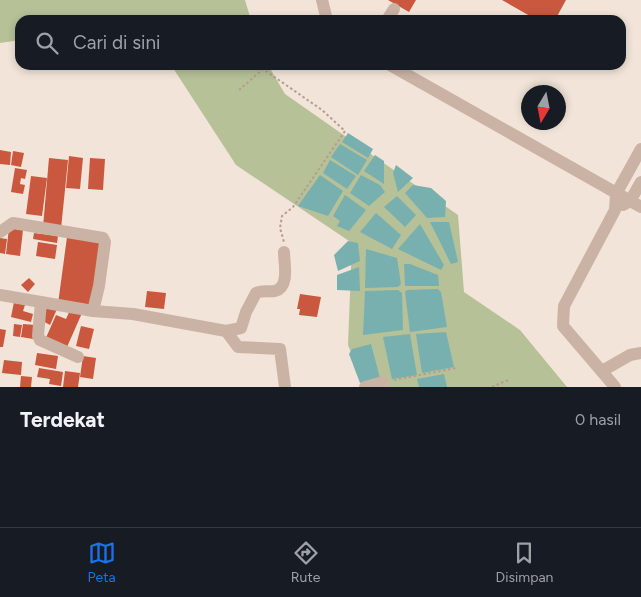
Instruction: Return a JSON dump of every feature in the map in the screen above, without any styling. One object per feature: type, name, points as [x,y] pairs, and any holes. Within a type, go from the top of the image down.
[{"type":"street","points":[[322,0],[325,15]]},
{"type":"street","points":[[399,70],[635,204]]},
{"type":"street","points":[[615,387],[563,326],[562,314],[564,306],[615,210],[616,194],[641,149]]},
{"type":"street","points":[[635,204],[641,182]]},
{"type":"street","points":[[615,210],[635,204]]},
{"type":"street","points":[[0,232],[13,223],[103,238],[105,242],[99,286],[93,311]]},
{"type":"street","points":[[0,295],[93,311],[133,314],[226,331],[242,328],[246,312],[256,293],[275,291],[282,287],[284,283],[284,252]]},
{"type":"street","points":[[41,302],[38,336],[40,340],[78,357]]},
{"type":"street","points":[[226,331],[238,348],[280,349],[285,387]]},
{"type":"street","points":[[602,372],[630,355],[641,353]]},
{"type":"street","points":[[365,387],[383,382]]},
{"type":"path","points":[[239,90],[262,70]]},
{"type":"path","points":[[267,70],[322,110],[345,131],[294,207],[282,216],[280,228],[284,252]]},
{"type":"path","points":[[383,382],[456,368]]},
{"type":"path","points":[[492,387],[508,380]]},
{"type":"green space","points":[[0,0],[245,0],[250,15],[15,15],[15,41],[0,43]]},
{"type":"green space","points":[[174,70],[271,70],[285,94],[458,215],[464,292],[520,330],[567,387],[365,387],[348,345],[352,243],[236,165]]},
{"type":"water","points":[[348,133],[373,149],[368,158],[342,142]]},
{"type":"water","points":[[340,144],[367,160],[358,175],[331,157]]},
{"type":"water","points":[[375,155],[384,161],[384,184],[364,171]]},
{"type":"water","points":[[330,160],[356,176],[347,189],[323,173]]},
{"type":"water","points":[[396,165],[413,178],[398,192],[393,173]]},
{"type":"water","points":[[320,175],[343,191],[328,216],[298,206]]},
{"type":"water","points":[[361,175],[380,185],[385,192],[369,206],[350,193]]},
{"type":"water","points":[[413,185],[431,188],[446,201],[445,217],[427,218],[405,193]]},
{"type":"water","points":[[345,195],[366,210],[349,231],[337,226],[340,221],[333,216]]},
{"type":"water","points":[[397,196],[416,215],[405,227],[384,207]]},
{"type":"water","points":[[376,213],[401,235],[392,249],[360,232]]},
{"type":"water","points":[[430,222],[449,222],[458,262],[451,264]]},
{"type":"water","points":[[420,224],[444,265],[441,270],[398,249]]},
{"type":"water","points":[[348,241],[358,243],[360,261],[338,271],[334,255]]},
{"type":"water","points":[[366,249],[397,258],[401,284],[398,287],[365,288]]},
{"type":"water","points":[[404,264],[410,264],[438,275],[439,286],[405,286]]},
{"type":"water","points":[[359,267],[360,291],[337,290],[337,275]]},
{"type":"water","points":[[438,289],[441,292],[447,327],[410,332],[405,292],[407,290]]},
{"type":"water","points":[[398,290],[402,293],[403,330],[363,335],[365,291]]},
{"type":"water","points":[[446,332],[454,367],[422,373],[416,334]]},
{"type":"water","points":[[410,334],[417,375],[392,379],[383,337]]},
{"type":"water","points":[[371,344],[380,378],[360,383],[349,354],[352,349]]},
{"type":"water","points":[[444,374],[447,387],[419,387],[417,379]]},
{"type":"building","points":[[388,0],[416,0],[409,12]]},
{"type":"building","points":[[502,0],[566,0],[558,15],[528,15]]},
{"type":"building","points":[[0,150],[11,152],[10,165],[0,164]]},
{"type":"building","points":[[13,151],[24,153],[21,167],[11,165]]},
{"type":"building","points":[[69,156],[83,158],[80,189],[66,188]]},
{"type":"building","points":[[49,158],[68,160],[61,229],[43,227]]},
{"type":"building","points":[[90,158],[105,159],[103,190],[88,189]]},
{"type":"building","points":[[15,168],[27,170],[25,179],[21,178],[20,184],[25,185],[23,194],[11,192]]},
{"type":"building","points":[[31,176],[47,178],[42,216],[26,214]]},
{"type":"building","points":[[9,228],[23,230],[20,256],[6,254]]},
{"type":"building","points":[[34,233],[58,236],[57,243],[33,239]]},
{"type":"building","points":[[67,237],[101,242],[92,309],[58,304]]},
{"type":"building","points":[[0,238],[7,239],[5,254],[0,253]]},
{"type":"building","points":[[38,242],[57,245],[55,259],[36,256]]},
{"type":"building","points":[[29,278],[35,284],[28,292],[21,285]]},
{"type":"building","points":[[147,291],[166,293],[164,309],[145,307]]},
{"type":"building","points":[[300,294],[321,297],[317,317],[299,315],[300,309],[297,309]]},
{"type":"building","points":[[14,302],[25,305],[23,311],[33,314],[31,322],[11,317]]},
{"type":"building","points":[[48,304],[57,309],[50,325],[41,320]]},
{"type":"building","points":[[71,308],[82,313],[67,347],[45,340],[56,315],[66,319]]},
{"type":"building","points":[[14,324],[22,325],[20,337],[13,336]]},
{"type":"building","points":[[23,324],[35,325],[33,339],[21,337]]},
{"type":"building","points":[[81,326],[94,329],[89,349],[76,346]]},
{"type":"building","points":[[0,329],[6,330],[3,347],[0,347]]},
{"type":"building","points":[[37,353],[58,356],[56,369],[35,365]]},
{"type":"building","points":[[83,356],[96,358],[93,379],[80,377]]},
{"type":"building","points":[[4,360],[22,362],[21,375],[2,373]]},
{"type":"building","points":[[39,368],[63,372],[61,386],[49,384],[50,379],[37,377]]},
{"type":"building","points":[[65,371],[80,373],[78,387],[63,387]]},
{"type":"building","points":[[21,376],[32,377],[31,387],[20,387]]}]
